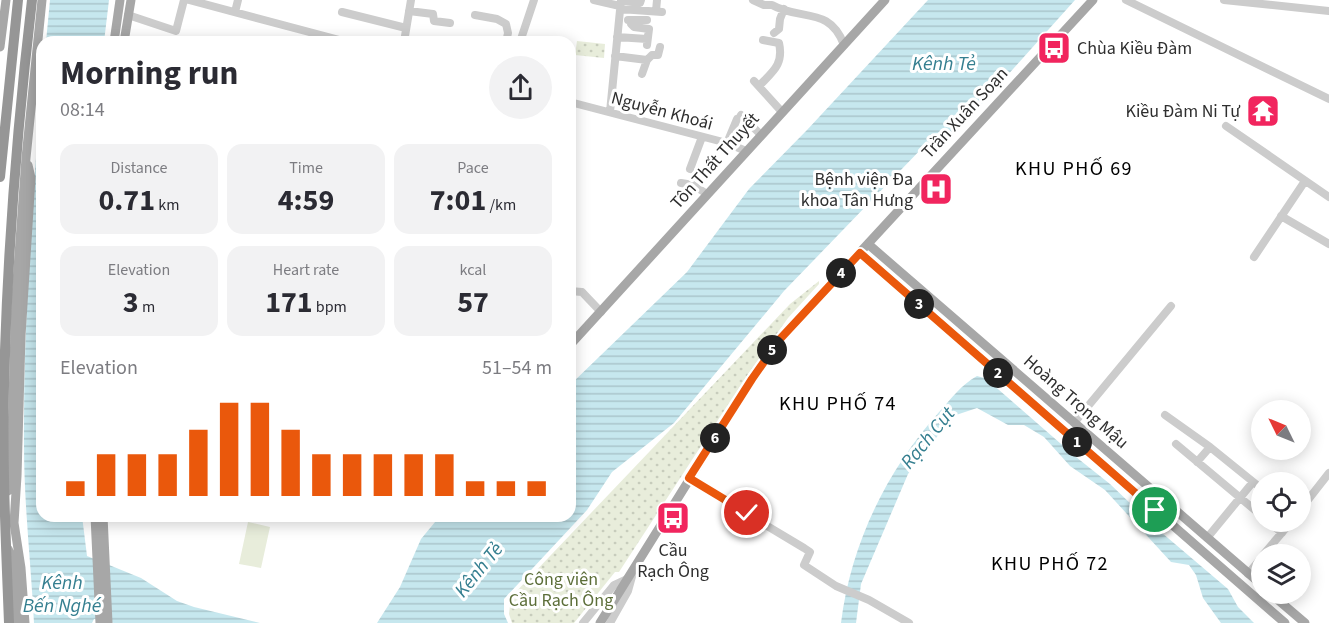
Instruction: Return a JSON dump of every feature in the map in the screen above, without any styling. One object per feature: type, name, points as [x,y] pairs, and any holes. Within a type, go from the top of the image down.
[{"type":"highway","points":[[0,177],[18,0]]},
{"type":"highway","points":[[9,623],[11,542],[4,513],[4,387],[23,79],[32,0]]},
{"type":"main road","points":[[38,36],[42,0]]},
{"type":"main road","points":[[115,36],[120,0]]},
{"type":"main road","points":[[125,36],[131,0]]},
{"type":"main road","name":"Tôn Thất Thuyết","points":[[576,339],[885,0]]},
{"type":"main road","name":"Trần Xuân Soạn","points":[[628,579],[689,478],[780,339],[957,144],[1093,0]]},
{"type":"main road","points":[[0,47],[4,8]]},
{"type":"main road","points":[[4,513],[11,470],[16,296],[36,59]]},
{"type":"main road","points":[[17,623],[11,542],[17,476],[21,336],[31,178],[26,158]]},
{"type":"main road","name":"Hoàng Trọng Mậu","points":[[868,244],[1251,576]]},
{"type":"main road","name":"Hoàng Trọng Mậu","points":[[860,253],[1285,623]]},
{"type":"main road","points":[[969,348],[977,338]]},
{"type":"main road","points":[[1066,432],[1074,423]]},
{"type":"main road","points":[[1155,510],[1164,501]]},
{"type":"main road","points":[[96,522],[100,539],[108,623]]},
{"type":"main road","points":[[100,623],[100,539],[102,522]]},
{"type":"main road","points":[[11,542],[21,568],[25,623]]},
{"type":"main road","points":[[1240,583],[1248,574]]},
{"type":"main road","points":[[600,623],[628,579]]},
{"type":"main road","points":[[1282,604],[1305,623]]},
{"type":"street","points":[[128,15],[176,31],[184,0]]},
{"type":"street","points":[[189,0],[324,36]]},
{"type":"street","points":[[235,12],[238,0]]},
{"type":"street","points":[[405,36],[411,0]]},
{"type":"street","points":[[522,36],[534,0]]},
{"type":"street","points":[[594,0],[659,12],[657,0]]},
{"type":"street","points":[[620,4],[640,3],[641,0]]},
{"type":"street","points":[[753,0],[822,18],[840,34],[844,45]]},
{"type":"street","points":[[1126,0],[1329,99]]},
{"type":"street","points":[[1224,0],[1329,11]]},
{"type":"street","points":[[609,112],[620,4]]},
{"type":"street","points":[[774,33],[779,29],[783,9]]},
{"type":"street","points":[[409,11],[433,14],[434,21],[450,23]]},
{"type":"street","points":[[342,12],[406,28]]},
{"type":"street","points":[[476,15],[497,19],[506,24],[507,36]]},
{"type":"street","points":[[619,19],[647,20]]},
{"type":"street","points":[[617,37],[647,42],[649,29],[634,27],[631,24],[632,20]]},
{"type":"street","points":[[763,40],[779,43],[781,55],[774,71],[757,83],[782,112]]},
{"type":"street","points":[[642,74],[646,60],[652,55],[658,55],[660,47]]},
{"type":"street","points":[[615,56],[646,60]]},
{"type":"street","name":"Nguyễn Khoái","points":[[576,104],[727,143],[746,151]]},
{"type":"street","points":[[727,143],[739,117],[761,135]]},
{"type":"street","points":[[1226,126],[1329,197]]},
{"type":"street","points":[[690,169],[702,137]]},
{"type":"street","points":[[1254,257],[1305,181]]},
{"type":"street","points":[[681,183],[693,185],[707,194]]},
{"type":"street","points":[[1281,216],[1329,244]]},
{"type":"street","points":[[576,292],[582,292],[601,312]]},
{"type":"street","points":[[1074,423],[1171,306]]},
{"type":"street","points":[[1165,415],[1251,480]]},
{"type":"street","points":[[1176,444],[1251,506]]},
{"type":"street","points":[[1197,462],[1210,447]]},
{"type":"street","points":[[1311,496],[1329,473]]},
{"type":"street","points":[[689,478],[810,552],[804,565],[836,586],[869,600],[909,623]]},
{"type":"street","points":[[1207,538],[1251,484]]},
{"type":"street","points":[[1272,544],[1282,533]]},
{"type":"street","points":[[1248,574],[1251,570]]},
{"type":"street","name":"Trần Xuân Soạn","points":[[583,623],[614,585],[628,579],[632,581],[628,591],[610,623]]},
{"type":"green space","points":[[577,41],[605,44],[604,58],[576,55]]},
{"type":"green space","name":"Công viên Cầu Rạch Ông","points":[[819,281],[819,284],[788,318],[746,377],[619,572],[615,572],[574,623],[512,623],[509,614],[511,597],[790,304]]},
{"type":"green space","points":[[248,522],[270,527],[261,568],[239,564]]},
{"type":"water","points":[[50,0],[109,0],[105,36],[47,36]]},
{"type":"water","name":"Kênh Tẻ","points":[[928,0],[1075,0],[943,147],[926,144],[784,291],[674,423],[612,472],[587,510],[576,522],[576,379],[687,272],[749,189]]},
{"type":"water","name":"Kênh Bến Nghé","points":[[36,161],[36,522],[83,522],[87,556],[141,578],[177,601],[260,623],[114,623],[94,619],[92,623],[34,623],[24,445],[29,260]]},
{"type":"water","name":"Rạch Cụt","points":[[977,376],[991,383],[1110,484],[1155,527],[1228,589],[1238,607],[1254,623],[1221,623],[1203,598],[1196,575],[1189,565],[1171,562],[1105,490],[1070,466],[1044,437],[1024,425],[1008,425],[977,408],[953,416],[908,474],[861,584],[856,623],[841,623],[853,564],[874,509],[888,483],[921,434],[940,411],[966,383]]},
{"type":"water","name":"Kênh Tẻ","points":[[435,522],[576,522],[504,599],[504,614],[508,623],[377,623],[400,587],[421,539]]},
{"type":"place","name":"Chùa Kiều Đàm","points":[[1054,48]]},
{"type":"place","name":"Kiều Đàm Ni Tự","points":[[1263,111]]},
{"type":"place","name":"Bệnh viện Đa khoa Tân Hưng","points":[[936,189]]},
{"type":"place","name":"Cầu Rạch Ông","points":[[673,518]]},
{"type":"district","name":"KHU PHỐ 69","points":[[1074,169]]},
{"type":"district","name":"KHU PHỐ 74","points":[[838,404]]},
{"type":"district","name":"KHU PHỐ 72","points":[[1050,564]]},
{"type":"route","points":[[747,513],[689,478],[780,339],[860,253],[1155,510]]}]
